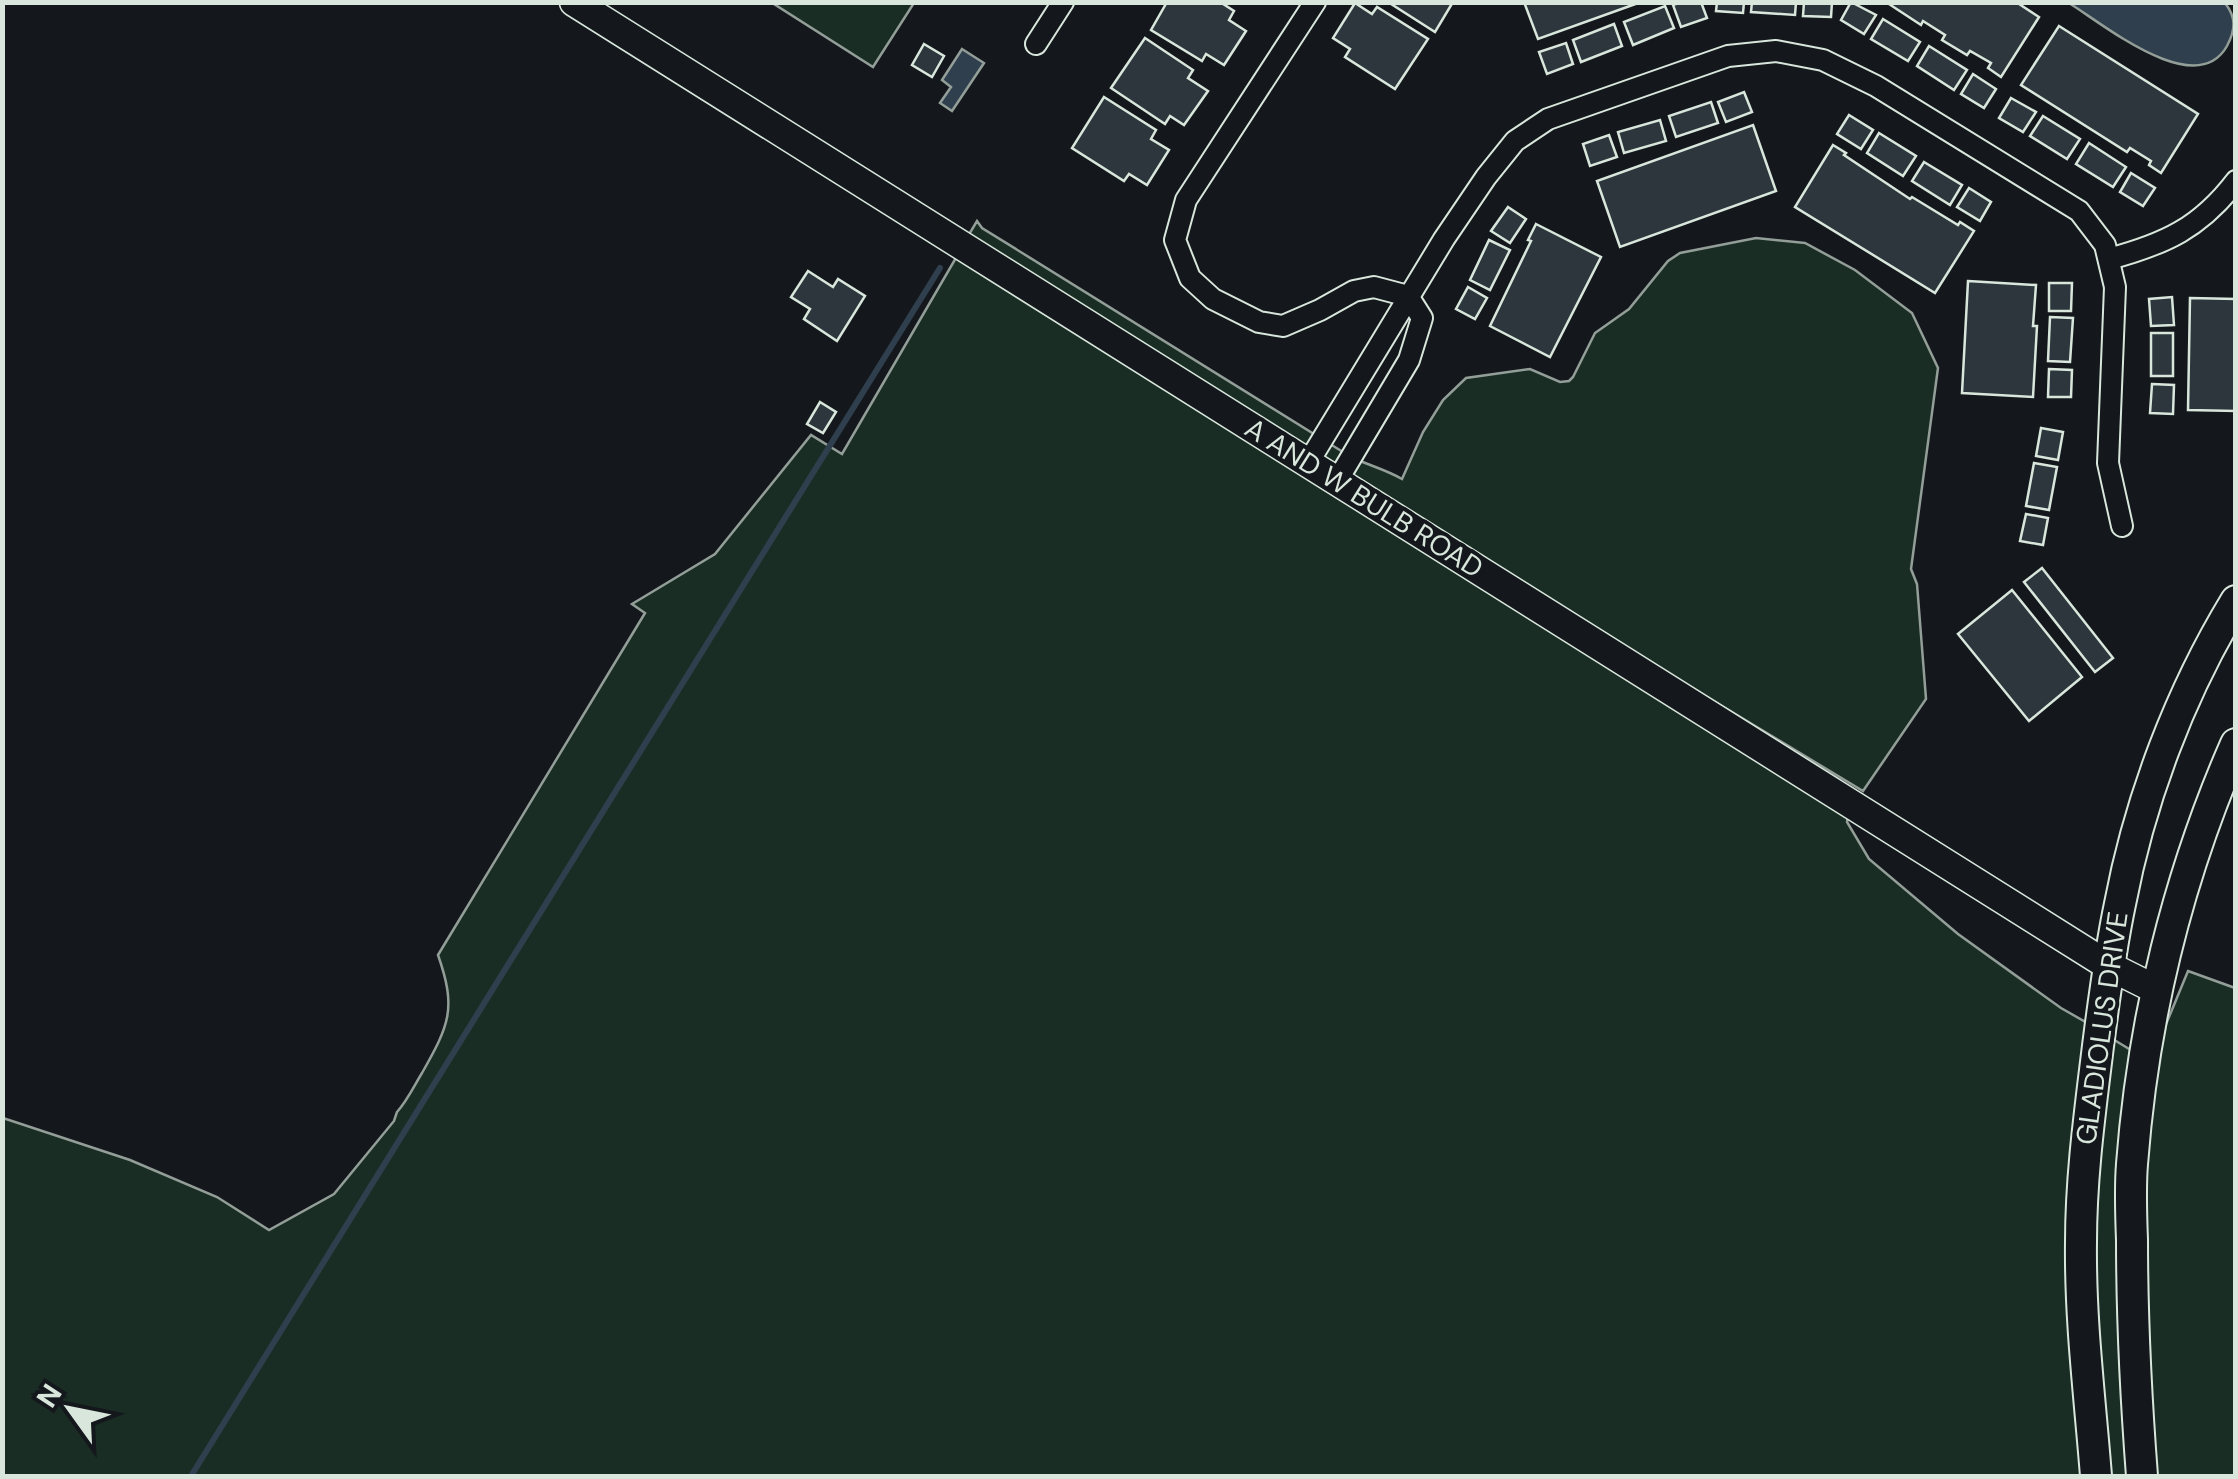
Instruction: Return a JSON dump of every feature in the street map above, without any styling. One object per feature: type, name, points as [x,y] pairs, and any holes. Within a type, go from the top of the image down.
[{"type":"main road","name":"GLADIOLUS DRIVE","points":[[2096,1476],[2081,1245],[2084,1160],[2109,966],[2137,831],[2172,727],[2236,601]]},
{"type":"main road","name":"GLADIOLUS DRIVE","points":[[2142,1476],[2133,1351],[2131,1167],[2141,1080],[2157,990],[2191,860],[2236,744]]},
{"type":"street","name":"A AND W BULB ROAD","points":[[574,2],[2109,966],[2157,990]]},
{"type":"street","points":[[1036,44],[1063,2]]},
{"type":"street","points":[[1316,2],[1186,200],[1174,240],[1190,278],[1213,299],[1259,322],[1283,326],[1354,291],[1374,287],[1408,296],[1422,318],[1408,360],[1337,481]]},
{"type":"street","points":[[1308,463],[1408,296],[1486,176],[1515,141],[1548,120],[1728,56],[1776,52],[1823,60],[1876,86],[2079,210],[2105,245],[2115,287],[2108,463],[2122,526]]},
{"type":"street","points":[[2108,259],[2147,248],[2188,228],[2236,180]]},
{"type":"green space","points":[[775,2],[914,2],[914,3],[873,67]]},
{"type":"green space","points":[[977,221],[982,228],[1351,457],[1402,479],[1423,432],[1443,400],[1466,378],[1530,369],[1560,382],[1569,381],[1595,333],[1629,309],[1668,261],[1680,253],[1756,238],[1805,243],[1855,270],[1912,313],[1938,368],[1911,569],[1917,584],[1926,699],[1863,791],[1589,626],[968,236]]},
{"type":"green space","points":[[957,256],[1848,815],[1847,822],[1869,859],[1958,934],[2089,1024],[2084,1476],[3,1476],[3,1118],[130,1160],[217,1197],[269,1230],[334,1194],[394,1121],[439,1042],[448,1003],[438,955],[645,613],[632,604],[715,554],[811,435],[842,454]]},
{"type":"green space","points":[[2188,971],[2235,988],[2235,1476],[2154,1476],[2145,1351],[2143,1169],[2162,1034]]},
{"type":"green space","points":[[2111,1038],[2134,1052],[2130,1476],[2108,1476],[2096,1334],[2095,1161]]},
{"type":"water","points":[[2069,3],[2225,3],[2233,18],[2233,29],[2227,46],[2213,61],[2194,65],[2172,62],[2126,40]]},
{"type":"water","points":[[962,49],[984,63],[952,111],[940,103],[951,87],[942,80]]},
{"type":"building","points":[[1167,2],[1220,2],[1234,11],[1229,20],[1246,31],[1224,65],[1206,54],[1202,61],[1151,30]]},
{"type":"building","points":[[1388,2],[1453,2],[1435,32]]},
{"type":"building","points":[[1524,2],[1641,2],[1538,39]]},
{"type":"building","points":[[1701,2],[1707,18],[1681,27],[1673,5]]},
{"type":"building","points":[[1717,2],[1744,2],[1743,13],[1716,11]]},
{"type":"building","points":[[1752,2],[1796,2],[1795,15],[1751,12]]},
{"type":"building","points":[[1804,2],[1832,2],[1831,17],[1803,16]]},
{"type":"building","points":[[1851,2],[1876,15],[1864,34],[1841,20]]},
{"type":"building","points":[[1886,2],[2016,2],[2039,17],[2001,77],[1988,68],[1991,63],[1970,51],[1967,55],[1942,40],[1945,35]]},
{"type":"building","points":[[1355,3],[1372,14],[1377,7],[1428,39],[1395,89],[1345,57],[1350,49],[1333,38]]},
{"type":"building","points":[[1665,6],[1674,28],[1633,45],[1624,22]]},
{"type":"building","points":[[1883,19],[1920,42],[1908,61],[1871,39]]},
{"type":"building","points":[[1614,24],[1622,46],[1581,62],[1573,40]]},
{"type":"building","points":[[2059,26],[2198,114],[2161,173],[2149,165],[2151,161],[2130,148],[2127,152],[2021,85]]},
{"type":"building","points":[[1145,38],[1193,70],[1188,78],[1208,91],[1184,125],[1170,116],[1165,124],[1111,88]]},
{"type":"building","points":[[1566,43],[1573,64],[1547,74],[1539,52]]},
{"type":"building","points":[[924,44],[944,56],[932,77],[912,65]]},
{"type":"building","points":[[1929,46],[1967,70],[1954,90],[1917,66]]},
{"type":"building","points":[[1973,74],[1996,89],[1984,108],[1961,94]]},
{"type":"building","points":[[1744,92],[1752,112],[1726,122],[1718,102]]},
{"type":"building","points":[[1104,97],[1156,130],[1151,139],[1169,150],[1147,185],[1129,174],[1124,181],[1072,148]]},
{"type":"building","points":[[2011,98],[2036,112],[2023,132],[1999,118]]},
{"type":"building","points":[[1711,102],[1718,123],[1676,137],[1669,116]]},
{"type":"building","points":[[1849,115],[1873,130],[1861,149],[1837,134]]},
{"type":"building","points":[[2043,116],[2080,139],[2067,159],[2030,136]]},
{"type":"building","points":[[1660,120],[1666,141],[1624,153],[1618,132]]},
{"type":"building","points":[[1753,125],[1776,191],[1620,247],[1597,181]]},
{"type":"building","points":[[1879,133],[1916,156],[1903,176],[1867,153]]},
{"type":"building","points":[[1609,135],[1617,157],[1590,166],[1583,144]]},
{"type":"building","points":[[2089,143],[2126,167],[2113,187],[2076,164]]},
{"type":"building","points":[[1833,145],[1910,199],[1974,231],[1935,293],[1795,207]]},
{"type":"building","points":[[1924,162],[1962,185],[1950,205],[1912,181]]},
{"type":"building","points":[[2131,173],[2155,188],[2143,206],[2120,192]]},
{"type":"building","points":[[1969,188],[1991,202],[1980,221],[1957,207]]},
{"type":"building","points":[[1508,207],[1526,219],[1510,243],[1491,231]]},
{"type":"building","points":[[1536,224],[1601,257],[1550,357],[1490,326]]},
{"type":"building","points":[[1489,240],[1510,250],[1490,290],[1470,280]]},
{"type":"building","points":[[808,271],[833,287],[838,279],[865,296],[837,341],[804,319],[810,309],[791,297]]},
{"type":"building","points":[[1968,281],[2036,285],[2033,397],[1962,393]]},
{"type":"building","points":[[2049,283],[2072,283],[2071,311],[2049,311]]},
{"type":"building","points":[[1468,287],[1487,298],[1475,319],[1456,309]]},
{"type":"building","points":[[2172,297],[2174,325],[2151,326],[2149,299]]},
{"type":"building","points":[[2190,298],[2236,299],[2236,411],[2188,410]]},
{"type":"building","points":[[2050,317],[2073,318],[2070,362],[2048,361]]},
{"type":"building","points":[[2151,333],[2173,333],[2173,376],[2151,376]]},
{"type":"building","points":[[2049,369],[2072,370],[2071,397],[2048,397]]},
{"type":"building","points":[[2152,384],[2174,385],[2173,414],[2150,413]]},
{"type":"building","points":[[820,402],[836,412],[823,433],[807,424]]},
{"type":"building","points":[[2041,428],[2063,432],[2058,460],[2036,456]]},
{"type":"building","points":[[2034,463],[2057,467],[2049,510],[2026,506]]},
{"type":"building","points":[[2026,514],[2048,518],[2043,545],[2020,541]]},
{"type":"building","points":[[2042,568],[2113,658],[2095,672],[2024,582]]},
{"type":"building","points":[[2012,590],[2082,677],[2029,721],[1958,634]]},
{"type":"waterway","points":[[191,1476],[940,268]]}]
